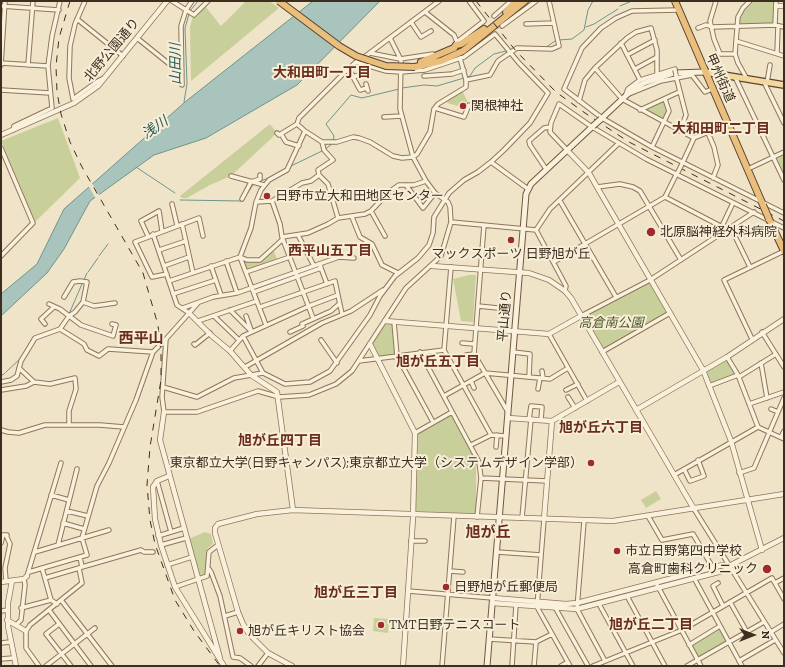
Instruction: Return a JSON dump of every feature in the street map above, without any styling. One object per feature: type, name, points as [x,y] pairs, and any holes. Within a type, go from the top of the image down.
[{"type":"highway","points":[[279,1],[339,46],[356,56],[386,66],[437,62],[459,56],[507,14],[525,1]]},
{"type":"highway","points":[[286,1],[341,43],[357,53],[387,62],[417,64],[436,58],[454,51],[484,29]]},
{"type":"highway","points":[[507,14],[518,1]]},
{"type":"highway","points":[[417,64],[450,50],[456,44],[461,44],[529,1]]},
{"type":"highway","name":"甲州街道","points":[[675,1],[712,89],[784,251]]},
{"type":"main road","points":[[528,189],[546,169],[624,97],[637,87],[662,76],[681,72],[705,72],[784,85]]},
{"type":"main road","name":"平山通り","points":[[487,666],[523,228],[528,189]]},
{"type":"street","points":[[5,1],[3,6],[1,64],[48,66]]},
{"type":"street","points":[[28,65],[33,1]]},
{"type":"street","points":[[13,130],[14,126],[51,110],[48,66],[52,36],[60,1]]},
{"type":"street","points":[[85,1],[77,19],[70,46],[69,78],[73,99],[98,80],[106,78]]},
{"type":"street","name":"北野公園通り","points":[[1,135],[74,103],[86,95],[106,78],[167,1]]},
{"type":"street","points":[[172,1],[192,14],[196,14],[208,1]]},
{"type":"street","points":[[182,85],[181,26],[186,11],[192,1]]},
{"type":"street","points":[[275,1],[283,7],[290,1]]},
{"type":"street","points":[[299,146],[286,142],[279,133],[297,124],[299,118],[344,72],[356,62],[438,1]]},
{"type":"street","points":[[370,52],[400,59],[431,55],[456,44],[484,21],[469,1]]},
{"type":"street","points":[[494,16],[511,1]]},
{"type":"street","points":[[502,26],[536,1]]},
{"type":"street","points":[[466,80],[490,75],[498,61],[517,48],[552,49],[559,46],[549,1]]},
{"type":"street","points":[[716,1],[710,26],[720,54],[735,54]]},
{"type":"street","points":[[742,1],[746,4]]},
{"type":"street","points":[[747,80],[735,54],[736,26],[740,12],[750,1]]},
{"type":"street","points":[[777,53],[776,3],[784,6]]},
{"type":"street","points":[[3,6],[59,10]]},
{"type":"street","points":[[678,10],[632,11],[616,18],[601,28],[582,48],[564,89],[602,118],[652,147],[784,213]]},
{"type":"street","points":[[425,12],[454,35],[456,44]]},
{"type":"street","points":[[77,19],[123,56]]},
{"type":"street","points":[[411,22],[420,37],[431,31]]},
{"type":"street","points":[[526,24],[553,23]]},
{"type":"street","points":[[698,28],[706,25],[777,25],[784,27]]},
{"type":"street","points":[[580,101],[585,80],[595,68],[631,35],[650,28],[655,40],[657,73]]},
{"type":"street","points":[[243,336],[263,373],[284,384],[310,382],[330,371],[370,316],[385,288],[398,273],[418,258],[429,244],[433,233],[434,217],[455,187],[491,162],[530,123],[548,93],[510,53],[495,34],[475,50],[431,69],[401,72],[386,71],[356,62]]},
{"type":"street","points":[[137,38],[178,71],[182,72]]},
{"type":"street","points":[[164,412],[197,412],[258,391],[279,397],[310,394],[322,391],[346,376],[359,361],[406,288],[432,266],[442,253],[451,222],[450,207],[445,200],[435,193],[426,181],[413,157],[400,109],[400,59],[390,38]]},
{"type":"street","points":[[627,56],[655,40]]},
{"type":"street","points":[[736,41],[784,56]]},
{"type":"street","points":[[621,44],[640,80]]},
{"type":"street","points":[[297,124],[322,142],[337,142],[353,137],[370,142],[393,156],[402,158],[413,157],[417,154],[430,132],[431,115],[435,108],[445,99],[464,88],[466,80],[459,56]]},
{"type":"street","points":[[635,70],[657,58]]},
{"type":"street","points":[[770,65],[766,83],[784,123]]},
{"type":"street","points":[[367,66],[364,73],[352,75],[360,90],[367,88]]},
{"type":"street","points":[[595,68],[624,97],[640,110],[694,138]]},
{"type":"street","points":[[624,97],[628,89],[640,80],[657,73],[675,69],[679,92],[686,115],[680,131]]},
{"type":"street","points":[[424,76],[452,74],[464,70]]},
{"type":"street","points":[[624,97],[645,86],[676,76],[692,75],[705,92],[712,89]]},
{"type":"street","points":[[735,77],[784,180]]},
{"type":"street","points":[[1,90],[50,93]]},
{"type":"street","points":[[640,110],[679,92]]},
{"type":"street","points":[[652,147],[665,123],[669,111],[665,99]]},
{"type":"street","points":[[762,550],[731,441],[703,370],[589,173],[552,134],[550,127],[559,104],[619,143],[784,228]]},
{"type":"street","points":[[435,108],[464,117],[470,105]]},
{"type":"street","points":[[384,117],[402,116]]},
{"type":"street","points":[[554,262],[665,197],[694,138],[728,124]]},
{"type":"street","points":[[546,169],[530,145],[529,141],[544,128],[550,127]]},
{"type":"street","points":[[266,325],[240,257],[251,228],[256,202],[264,185],[287,170],[305,131]]},
{"type":"street","points":[[708,133],[714,147],[718,165],[713,178]]},
{"type":"street","points":[[322,142],[324,150],[333,160],[318,170],[319,175],[328,184],[338,218]]},
{"type":"street","points":[[536,230],[550,209],[619,143]]},
{"type":"street","points":[[1,148],[33,223],[1,256]]},
{"type":"street","points":[[748,170],[784,152]]},
{"type":"street","points":[[491,162],[528,189]]},
{"type":"street","points":[[242,199],[251,182],[260,178],[260,175]]},
{"type":"street","points":[[256,202],[272,201],[302,183],[311,181],[319,175]]},
{"type":"street","points":[[231,176],[264,185]]},
{"type":"street","points":[[169,281],[240,257],[247,260],[260,260],[282,238],[298,235],[328,224],[338,218],[352,217],[371,211],[394,187],[426,181]]},
{"type":"street","points":[[597,187],[618,184],[632,187],[640,191],[681,260]]},
{"type":"street","points":[[406,185],[423,208],[435,193]]},
{"type":"street","points":[[665,197],[730,229],[750,266]]},
{"type":"street","points":[[272,201],[280,224],[282,238],[313,318]]},
{"type":"street","points":[[560,201],[616,297]]},
{"type":"street","points":[[722,226],[733,202]]},
{"type":"street","points":[[688,208],[691,203]]},
{"type":"street","points":[[172,204],[177,226]]},
{"type":"street","points":[[148,236],[141,221],[159,211],[162,231]]},
{"type":"street","points":[[371,211],[385,236]]},
{"type":"street","points":[[385,321],[549,334],[650,280],[754,212]]},
{"type":"street","points":[[352,217],[360,237],[372,244],[382,265],[398,273]]},
{"type":"street","points":[[167,274],[152,277],[135,242],[199,218],[203,236]]},
{"type":"street","points":[[451,222],[536,230]]},
{"type":"street","points":[[182,224],[193,273]]},
{"type":"street","points":[[484,225],[474,354],[508,415],[552,421],[619,382]]},
{"type":"street","points":[[536,230],[566,286],[565,291]]},
{"type":"street","points":[[153,234],[177,305],[189,313],[230,350],[251,375],[275,389],[279,397],[293,510]]},
{"type":"street","points":[[298,235],[314,266]]},
{"type":"street","points":[[159,250],[186,241]]},
{"type":"street","points":[[752,339],[724,280],[750,266],[784,251]]},
{"type":"street","points":[[164,266],[189,257]]},
{"type":"street","points":[[246,272],[290,257]]},
{"type":"street","points":[[254,292],[297,277],[339,257],[354,258]]},
{"type":"street","points":[[226,261],[237,293]]},
{"type":"street","points":[[211,266],[221,296]]},
{"type":"street","points":[[183,308],[221,296],[237,293],[314,266],[320,266]]},
{"type":"street","points":[[320,266],[327,284]]},
{"type":"street","points":[[432,266],[520,272],[538,275],[549,280],[565,291],[729,566],[784,653]]},
{"type":"street","points":[[451,267],[444,350],[464,385],[466,394],[491,435]]},
{"type":"street","points":[[173,294],[216,280]]},
{"type":"street","points":[[260,307],[335,281],[342,314]]},
{"type":"street","points":[[1,382],[14,378],[19,368],[20,361],[35,338],[60,329],[69,316],[75,312],[83,302],[87,282],[73,282],[64,297]]},
{"type":"street","points":[[245,367],[322,323],[351,311],[385,288]]},
{"type":"street","points":[[230,350],[243,336],[252,331],[308,306],[338,295]]},
{"type":"street","points":[[198,322],[257,301]]},
{"type":"street","points":[[83,302],[94,306],[114,303]]},
{"type":"street","points":[[4,535],[10,544],[4,568],[4,582],[27,576],[42,568],[87,555],[82,538],[97,486],[109,463],[136,400],[153,352],[198,303]]},
{"type":"street","points":[[49,304],[81,325],[113,336],[116,325],[112,324]]},
{"type":"street","points":[[290,332],[313,318],[332,312],[339,304]]},
{"type":"street","points":[[478,306],[498,308]]},
{"type":"street","points":[[45,324],[41,319],[54,307]]},
{"type":"street","points":[[230,310],[252,331]]},
{"type":"street","points":[[602,352],[670,313]]},
{"type":"street","points":[[214,316],[239,340]]},
{"type":"street","points":[[246,316],[252,331]]},
{"type":"street","points":[[636,410],[727,357],[762,332],[783,321]]},
{"type":"street","points":[[394,322],[397,356],[433,422]]},
{"type":"street","points":[[302,326],[305,333]]},
{"type":"street","points":[[60,329],[84,344],[87,350],[99,356],[108,349],[153,352]]},
{"type":"street","points":[[762,332],[784,367]]},
{"type":"street","points":[[194,344],[195,345],[210,333]]},
{"type":"street","points":[[549,334],[587,401]]},
{"type":"street","points":[[166,339],[163,386],[164,412],[160,440],[220,658]]},
{"type":"street","points":[[321,340],[337,363]]},
{"type":"street","points":[[370,344],[415,432],[413,515],[403,666]]},
{"type":"street","points":[[462,344],[474,344]]},
{"type":"street","points":[[359,361],[444,350]]},
{"type":"street","points":[[420,352],[479,462],[481,478],[477,517]]},
{"type":"street","points":[[513,352],[530,354],[529,377]]},
{"type":"street","points":[[466,356],[474,354]]},
{"type":"street","points":[[709,386],[738,376],[776,354]]},
{"type":"street","points":[[727,357],[738,376],[758,427],[783,438],[784,431]]},
{"type":"street","points":[[761,363],[767,398]]},
{"type":"street","points":[[19,368],[34,382],[47,385],[76,378],[76,389],[69,412],[69,425]]},
{"type":"street","points":[[444,396],[485,373],[550,379],[568,368]]},
{"type":"street","points":[[538,389],[542,378],[542,371]]},
{"type":"street","points":[[163,386],[197,397],[234,378],[263,373]]},
{"type":"street","points":[[471,381],[474,388]]},
{"type":"street","points":[[1,390],[26,386],[34,382]]},
{"type":"street","points":[[566,390],[578,384]]},
{"type":"street","points":[[749,404],[784,392]]},
{"type":"street","points":[[568,397],[575,408]]},
{"type":"street","points":[[739,473],[754,468],[784,398]]},
{"type":"street","points":[[522,518],[531,406],[542,406],[541,420]]},
{"type":"street","points":[[771,409],[778,412]]},
{"type":"street","points":[[415,432],[452,412]]},
{"type":"street","points":[[552,421],[537,605],[569,664],[561,666]]},
{"type":"street","points":[[1,430],[8,432],[19,432],[45,425],[100,425],[124,427]]},
{"type":"street","points":[[674,475],[731,441],[758,427]]},
{"type":"street","points":[[471,446],[491,435],[506,436]]},
{"type":"street","points":[[496,447],[497,435]]},
{"type":"street","points":[[684,469],[690,481],[704,476],[698,460]]},
{"type":"street","points":[[16,625],[21,620],[21,608],[27,576],[61,463]]},
{"type":"street","points":[[58,545],[77,469]]},
{"type":"street","points":[[169,476],[157,481],[153,488],[160,545],[175,587],[224,666]]},
{"type":"street","points":[[481,478],[547,481]]},
{"type":"street","points":[[157,481],[171,532]]},
{"type":"street","points":[[519,492],[524,492]]},
{"type":"street","points":[[292,666],[268,653],[249,634],[238,612],[218,545],[214,530],[218,524],[257,514],[293,510],[613,521],[784,494]]},
{"type":"street","points":[[51,495],[69,500]]},
{"type":"street","points":[[67,511],[88,516]]},
{"type":"street","points":[[442,666],[454,516]]},
{"type":"street","points":[[648,516],[662,540],[694,534],[713,568]]},
{"type":"street","points":[[584,521],[577,606],[605,661]]},
{"type":"street","points":[[63,523],[84,529]]},
{"type":"street","points":[[158,536],[184,528]]},
{"type":"street","points":[[35,552],[109,530]]},
{"type":"street","points":[[1,543],[4,535]]},
{"type":"street","points":[[160,545],[186,538]]},
{"type":"street","points":[[493,601],[537,605],[556,609],[599,604],[657,585],[726,570],[729,566],[784,538]]},
{"type":"street","points":[[411,541],[425,541]]},
{"type":"street","points":[[175,587],[207,576],[209,569],[209,552],[218,545]]},
{"type":"street","points":[[45,578],[141,550],[144,552],[153,552]]},
{"type":"street","points":[[497,552],[541,555]]},
{"type":"street","points":[[39,666],[26,648],[26,631],[30,625],[82,583],[80,557]]},
{"type":"street","points":[[167,565],[192,557]]},
{"type":"street","points":[[408,591],[448,594],[516,605],[577,606],[657,585],[723,565],[729,566]]},
{"type":"street","points":[[42,568],[51,600],[56,604]]},
{"type":"street","points":[[209,569],[218,591],[225,616],[232,657],[240,658],[251,666]]},
{"type":"street","points":[[450,571],[463,572]]},
{"type":"street","points":[[694,578],[742,666]]},
{"type":"street","points":[[593,666],[682,630],[772,578],[784,599]]},
{"type":"street","points":[[775,583],[784,578]]},
{"type":"street","points":[[12,580],[8,620],[10,642],[16,666]]},
{"type":"street","points":[[718,583],[712,586],[723,606]]},
{"type":"street","points":[[657,585],[701,666]]},
{"type":"street","points":[[627,596],[665,666]]},
{"type":"street","points":[[21,608],[51,600]]},
{"type":"street","points":[[61,600],[112,666]]},
{"type":"street","points":[[730,602],[747,632]]},
{"type":"street","points":[[599,604],[632,666]]},
{"type":"street","points":[[512,666],[516,605]]},
{"type":"street","points":[[556,609],[588,666]]},
{"type":"street","points":[[1,611],[8,610]]},
{"type":"street","points":[[49,610],[91,666]]},
{"type":"street","points":[[225,616],[238,612]]},
{"type":"street","points":[[8,620],[26,631]]},
{"type":"street","points":[[688,666],[764,622]]},
{"type":"street","points":[[59,624],[46,634],[71,666]]},
{"type":"street","points":[[771,632],[784,624]]},
{"type":"street","points":[[690,645],[720,626]]},
{"type":"street","points":[[48,665],[95,628]]},
{"type":"street","points":[[489,639],[536,642],[552,634]]},
{"type":"street","points":[[739,661],[775,640]]},
{"type":"street","points":[[1,643],[10,642]]},
{"type":"street","points":[[534,666],[536,642]]},
{"type":"street","points":[[258,666],[268,653]]},
{"type":"street","points":[[1,660],[13,658]]},
{"type":"green space","points":[[246,1],[269,1],[279,8],[191,81],[190,27],[193,16],[196,18],[205,6],[221,26]]},
{"type":"green space","points":[[755,1],[774,1],[774,24],[738,25],[744,11]]},
{"type":"green space","points":[[462,90],[469,105],[461,102],[458,106],[447,103],[449,97]]},
{"type":"green space","points":[[663,101],[668,111],[664,120],[645,111]]},
{"type":"green space","points":[[58,118],[80,178],[35,222],[1,141]]},
{"type":"green space","points":[[270,124],[277,133],[231,176],[210,185],[187,198],[182,198],[180,196]]},
{"type":"green space","points":[[784,154],[784,175],[776,158]]},
{"type":"green space","points":[[273,249],[277,259],[247,270],[244,262],[259,262]]},
{"type":"green space","points":[[476,275],[473,322],[461,321],[453,279]]},
{"type":"green space","name":"高倉南公園","points":[[650,282],[667,313],[604,349],[583,316]]},
{"type":"green space","points":[[385,321],[394,322],[397,356],[378,359],[370,344]]},
{"type":"green space","points":[[726,360],[736,374],[712,384],[706,371]]},
{"type":"green space","points":[[452,415],[476,462],[476,514],[415,511],[418,433]]},
{"type":"green space","points":[[560,427],[575,428],[575,435],[559,434]]},
{"type":"green space","points":[[656,491],[661,499],[646,508],[641,500]]},
{"type":"green space","points":[[205,532],[211,534],[213,544],[207,549],[207,572],[205,576],[200,578],[188,539]]},
{"type":"green space","points":[[723,565],[729,566],[726,570],[577,609],[492,603],[493,598],[566,604]]},
{"type":"green space","name":"TMT日野テニスコート","points":[[374,618],[389,619],[388,633],[373,631]]},
{"type":"green space","points":[[720,626],[729,642],[698,660],[689,645]]},
{"type":"water","points":[[313,1],[380,1],[297,85],[206,138],[154,155],[90,201],[64,249],[47,273],[1,316],[1,294],[37,264],[64,209],[185,102]]},
{"type":"pier","points":[[91,182],[100,196],[96,199],[88,185]]},
{"type":"waterway","name":"山田川","points":[[190,11],[198,1]]},
{"type":"waterway","points":[[559,40],[572,39],[584,30],[588,10],[593,1]]},
{"type":"waterway","points":[[620,6],[632,1]]},
{"type":"waterway","points":[[586,27],[594,24],[618,9]]},
{"type":"waterway","name":"山田川","points":[[184,102],[187,84],[185,28],[189,14]]},
{"type":"waterway","points":[[545,48],[555,41]]},
{"type":"waterway","points":[[467,77],[470,76],[475,68],[494,54],[506,51]]},
{"type":"waterway","points":[[402,88],[424,85],[437,86],[464,78]]},
{"type":"waterway","points":[[333,141],[334,136],[326,124],[351,95],[362,98],[399,89]]},
{"type":"waterway","points":[[324,150],[332,144]]},
{"type":"waterway","points":[[291,166],[322,151]]},
{"type":"waterway","points":[[136,167],[175,193]]},
{"type":"waterway","points":[[260,181],[272,177]]},
{"type":"waterway","points":[[180,200],[242,201],[253,185]]},
{"type":"waterway","points":[[99,256],[108,244]]},
{"type":"waterway","points":[[88,272],[98,258]]},
{"type":"waterway","points":[[84,280],[87,273]]},
{"type":"waterway","points":[[69,314],[82,284]]},
{"type":"waterway","points":[[37,336],[43,333]]},
{"type":"waterway","points":[[6,372],[21,358],[32,339]]},
{"type":"waterway","points":[[1,376],[5,373]]},
{"type":"railway","points":[[70,1],[59,38],[56,66],[57,92],[61,114],[70,142],[82,167],[143,273],[158,325],[161,353],[161,380],[150,447],[147,485],[150,520],[155,544],[175,600],[194,631],[220,666]]},
{"type":"railway","points":[[476,1],[516,51],[556,92],[585,113],[629,142],[784,221]]},
{"type":"place","name":"関根神社","points":[[463,106]]},
{"type":"place","name":"日野市立大和田地区センター","points":[[267,196]]},
{"type":"place","name":"北原脳神経外科病院","points":[[651,232]]},
{"type":"place","name":"マックスポーツ 日野旭が丘","points":[[511,240]]},
{"type":"place","name":"東京都立大学(日野キャンパス);東京都立大学（システムデザイン学部）","points":[[591,463]]},
{"type":"place","name":"市立日野第四中学校","points":[[617,551]]},
{"type":"place","name":"高倉町歯科クリニック","points":[[767,569]]},
{"type":"place","name":"日野旭が丘郵便局","points":[[446,587]]},
{"type":"place","name":"TMT日野テニスコート","points":[[381,625]]},
{"type":"place","name":"旭が丘キリスト協会","points":[[240,631]]},
{"type":"district","name":"大和田町一丁目","points":[[322,73]]},
{"type":"district","name":"大和田町二丁目","points":[[721,129]]},
{"type":"district","name":"西平山五丁目","points":[[330,251]]},
{"type":"district","name":"西平山","points":[[141,339]]},
{"type":"district","name":"旭が丘五丁目","points":[[438,362]]},
{"type":"district","name":"旭が丘六丁目","points":[[601,428]]},
{"type":"district","name":"旭が丘四丁目","points":[[280,441]]},
{"type":"district","name":"旭が丘","points":[[488,533]]},
{"type":"district","name":"旭が丘三丁目","points":[[356,593]]},
{"type":"district","name":"旭が丘二丁目","points":[[651,625]]},
{"type":"water label","name":"浅川","points":[[155,128]]}]
